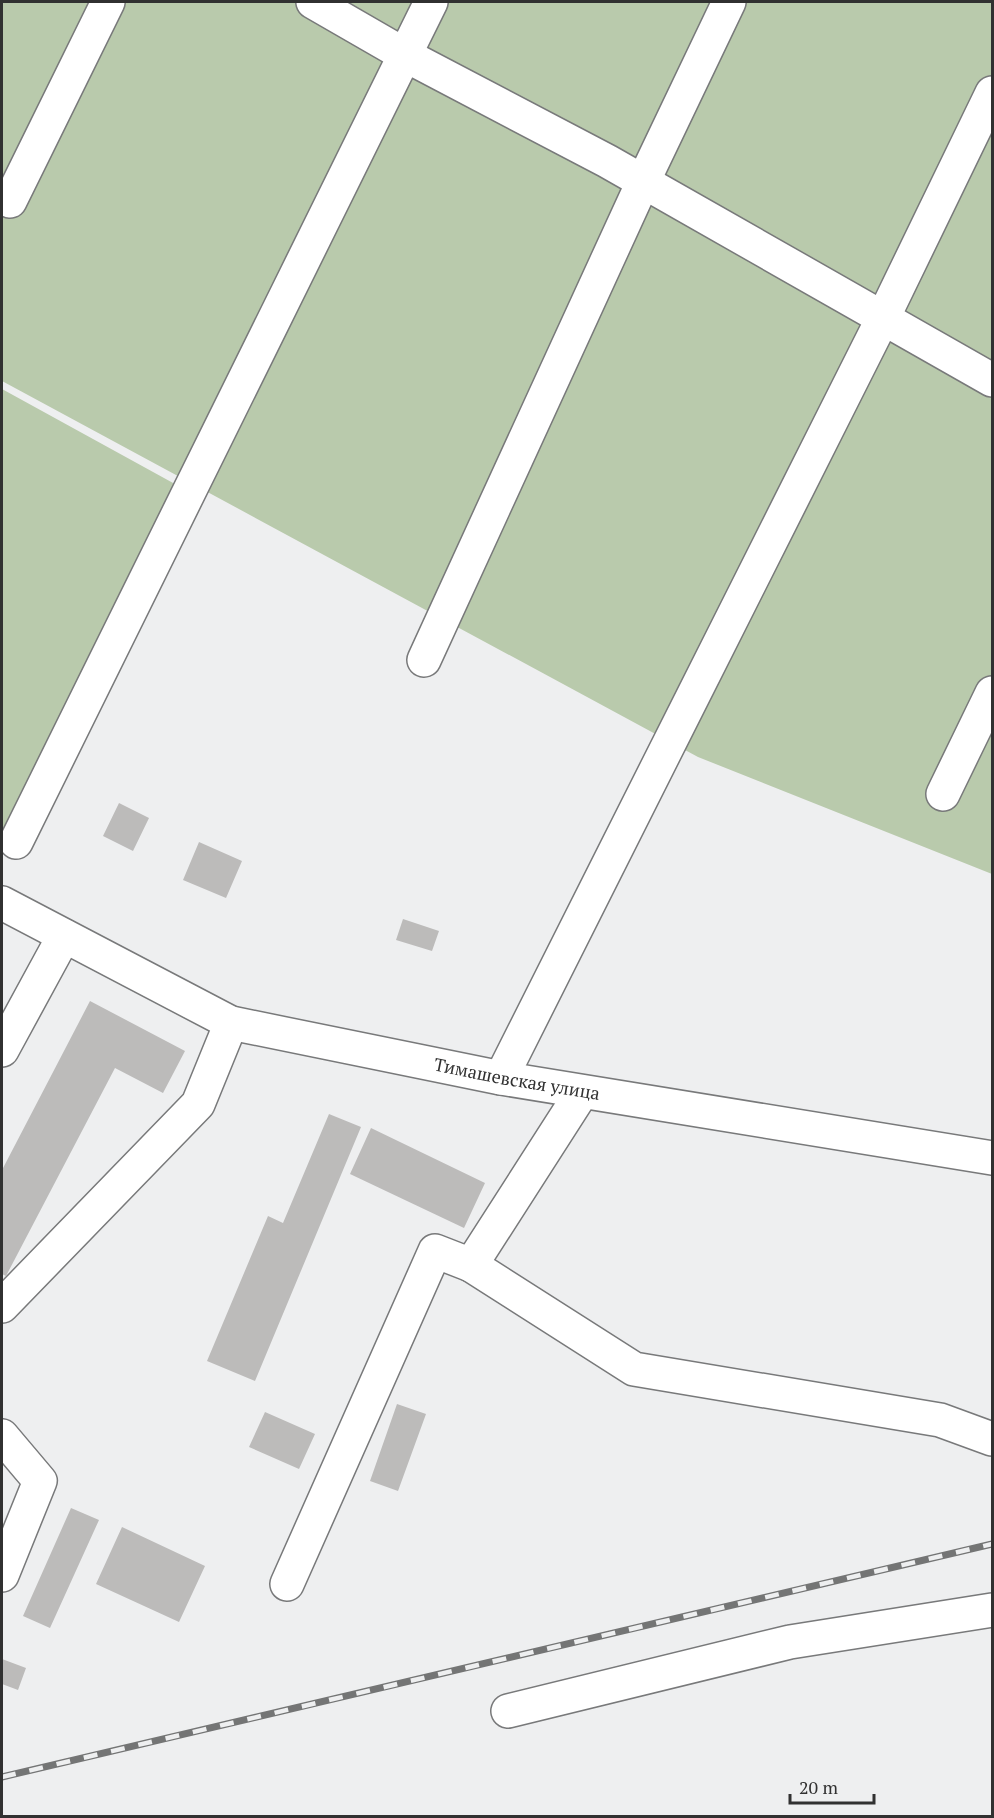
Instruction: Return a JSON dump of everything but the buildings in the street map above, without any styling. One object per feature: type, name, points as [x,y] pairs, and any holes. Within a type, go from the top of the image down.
[{"type":"street","points":[[10,201],[108,2]]},
{"type":"street","points":[[313,2],[405,55],[644,182],[993,380]]},
{"type":"street","points":[[16,842],[431,2]]},
{"type":"street","points":[[424,660],[729,2]]},
{"type":"street","points":[[501,1078],[883,318],[993,93]]},
{"type":"street","points":[[943,794],[993,693]]},
{"type":"street","name":"Тимашевская улица","points":[[2,903],[231,1023],[501,1078],[993,1158]]},
{"type":"street","points":[[2,1050],[64,936]]},
{"type":"street","points":[[2,1306],[198,1104],[231,1023]]},
{"type":"street","points":[[471,1265],[582,1092]]},
{"type":"street","points":[[287,1584],[435,1251],[471,1265],[634,1369],[940,1420],[993,1439]]},
{"type":"street","points":[[2,1436],[40,1480],[3,1565]]},
{"type":"street","points":[[508,1711],[790,1642],[993,1610]]},
{"type":"green space","points":[[2,2],[992,2],[992,874],[698,757],[2,381]]},
{"type":"green space","points":[[2,389],[184,489],[2,834]]},
{"type":"railway","points":[[2,1777],[992,1544]]}]
